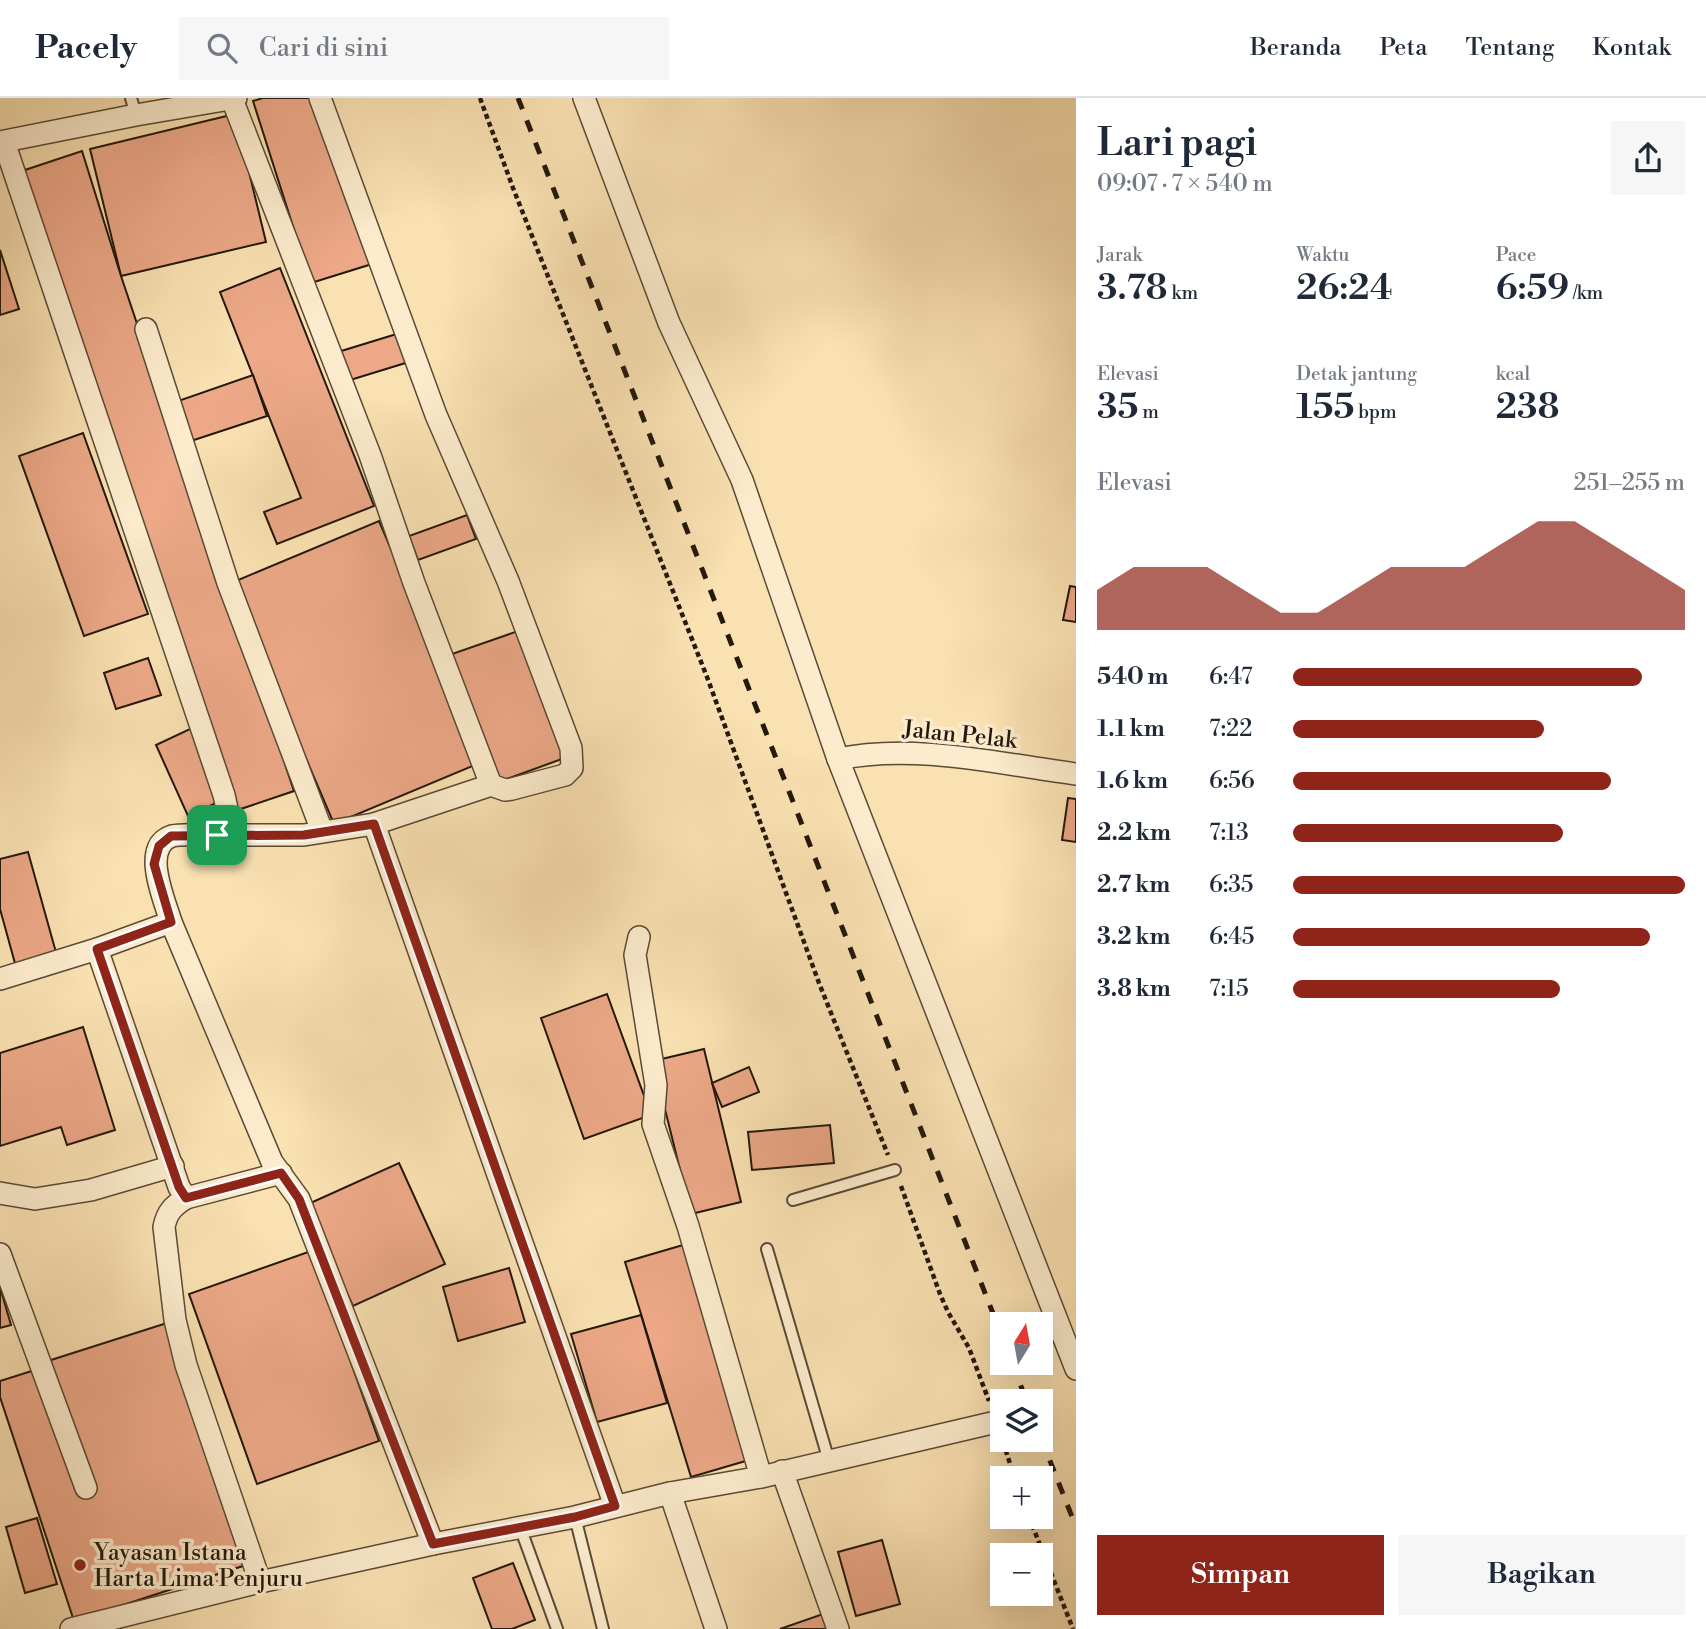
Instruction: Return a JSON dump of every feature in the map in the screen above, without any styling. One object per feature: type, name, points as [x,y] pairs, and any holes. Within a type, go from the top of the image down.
[{"type":"street","points":[[217,835],[229,818],[225,795],[2,142],[134,106],[234,98],[370,455],[414,583],[491,785]]},
{"type":"street","points":[[320,98],[436,415],[508,581],[571,748],[572,768],[565,775],[505,790],[491,785],[374,824],[266,836],[171,836],[159,846],[154,864],[171,922],[253,1119],[272,1162],[299,1199],[433,1544]]},
{"type":"street","points":[[584,98],[669,323],[742,480],[838,759],[1076,1369]]},
{"type":"street","points":[[146,329],[228,583],[322,831]]},
{"type":"street","name":"Jalan Pelak","points":[[838,759],[857,755],[916,753],[1076,774]]},
{"type":"street","points":[[374,824],[615,1506]]},
{"type":"street","points":[[0,979],[97,949],[171,922]]},
{"type":"street","points":[[639,937],[635,955],[656,1085],[653,1124],[688,1226],[761,1477]]},
{"type":"street","points":[[97,949],[179,1187],[186,1198]]},
{"type":"street","points":[[0,1193],[35,1199],[80,1192],[173,1166]]},
{"type":"street","points":[[260,1582],[202,1416],[175,1320],[164,1227],[172,1206],[186,1198],[281,1173]]},
{"type":"street","points":[[0,1254],[86,1488]]},
{"type":"street","points":[[71,1629],[260,1582],[433,1544],[575,1517],[670,1493],[761,1477],[990,1423]]},
{"type":"street","points":[[782,1471],[838,1629]]},
{"type":"street","points":[[670,1493],[716,1629]]},
{"type":"lane","points":[[793,1199],[891,1170]]},
{"type":"lane","points":[[767,1250],[829,1461]]},
{"type":"lane","points":[[575,1517],[603,1629]]},
{"type":"lane","points":[[520,1527],[557,1629]]},
{"type":"path","points":[[480,98],[517,199],[707,677],[891,1170],[940,1294],[969,1348],[990,1406]]},
{"type":"path","points":[[1034,1529],[1073,1629]]},
{"type":"building","points":[[263,98],[319,98],[372,264],[311,283],[253,101]]},
{"type":"building","points":[[235,114],[266,242],[121,276],[90,149]]},
{"type":"building","points":[[82,151],[121,276],[294,791],[232,812],[19,172]]},
{"type":"building","points":[[0,250],[19,309],[0,315]]},
{"type":"building","points":[[280,268],[374,506],[277,544],[264,512],[301,498],[220,292]]},
{"type":"building","points":[[403,332],[412,361],[347,381],[338,352]]},
{"type":"building","points":[[253,375],[267,416],[191,441],[178,401]]},
{"type":"building","points":[[83,433],[148,614],[84,636],[19,456]]},
{"type":"building","points":[[467,515],[476,539],[418,560],[409,536]]},
{"type":"building","points":[[379,521],[482,762],[334,824],[231,583]]},
{"type":"building","points":[[1070,586],[1076,587],[1076,622],[1063,620]]},
{"type":"building","points":[[524,629],[570,756],[496,783],[449,655]]},
{"type":"building","points":[[148,658],[161,695],[116,709],[104,673]]},
{"type":"building","points":[[192,728],[225,799],[188,816],[156,745]]},
{"type":"building","points":[[1068,798],[1076,799],[1076,842],[1062,840]]},
{"type":"building","points":[[28,852],[57,956],[16,967],[0,909],[0,859]]},
{"type":"building","points":[[607,994],[651,1115],[584,1139],[541,1018]]},
{"type":"building","points":[[83,1027],[115,1130],[67,1145],[61,1127],[0,1146],[0,1053]]},
{"type":"building","points":[[704,1049],[741,1202],[691,1214],[653,1061]]},
{"type":"building","points":[[749,1067],[759,1092],[722,1107],[712,1083]]},
{"type":"building","points":[[830,1125],[834,1163],[752,1170],[748,1132]]},
{"type":"building","points":[[399,1163],[445,1264],[353,1306],[306,1205]]},
{"type":"building","points":[[683,1245],[749,1460],[691,1477],[625,1262]]},
{"type":"building","points":[[311,1251],[379,1441],[257,1484],[189,1294]]},
{"type":"building","points":[[509,1268],[525,1322],[458,1341],[443,1287]]},
{"type":"building","points":[[0,1287],[11,1325],[0,1328]]},
{"type":"building","points":[[641,1315],[667,1403],[597,1422],[571,1334]]},
{"type":"building","points":[[170,1322],[249,1564],[74,1621],[0,1397],[0,1381],[41,1368],[48,1361]]},
{"type":"building","points":[[37,1518],[57,1584],[25,1593],[6,1527]]},
{"type":"building","points":[[882,1540],[900,1604],[856,1616],[838,1552]]},
{"type":"building","points":[[513,1563],[535,1620],[512,1629],[492,1629],[473,1578]]},
{"type":"building","points":[[823,1614],[829,1629],[780,1629]]},
{"type":"railway","points":[[518,98],[992,1312]]},
{"type":"railway","points":[[1017,1376],[1022,1389]]},
{"type":"railway","points":[[1047,1452],[1076,1527]]},
{"type":"place","name":"Yayasan Istana Harta Lima Penjuru","points":[[80,1565]]},
{"type":"route","points":[[374,824],[615,1506],[575,1517],[433,1544],[299,1199],[290,1185],[281,1173],[186,1198],[179,1187],[97,949],[171,922],[154,864],[159,846],[171,836],[217,835],[304,835],[374,824]]}]
